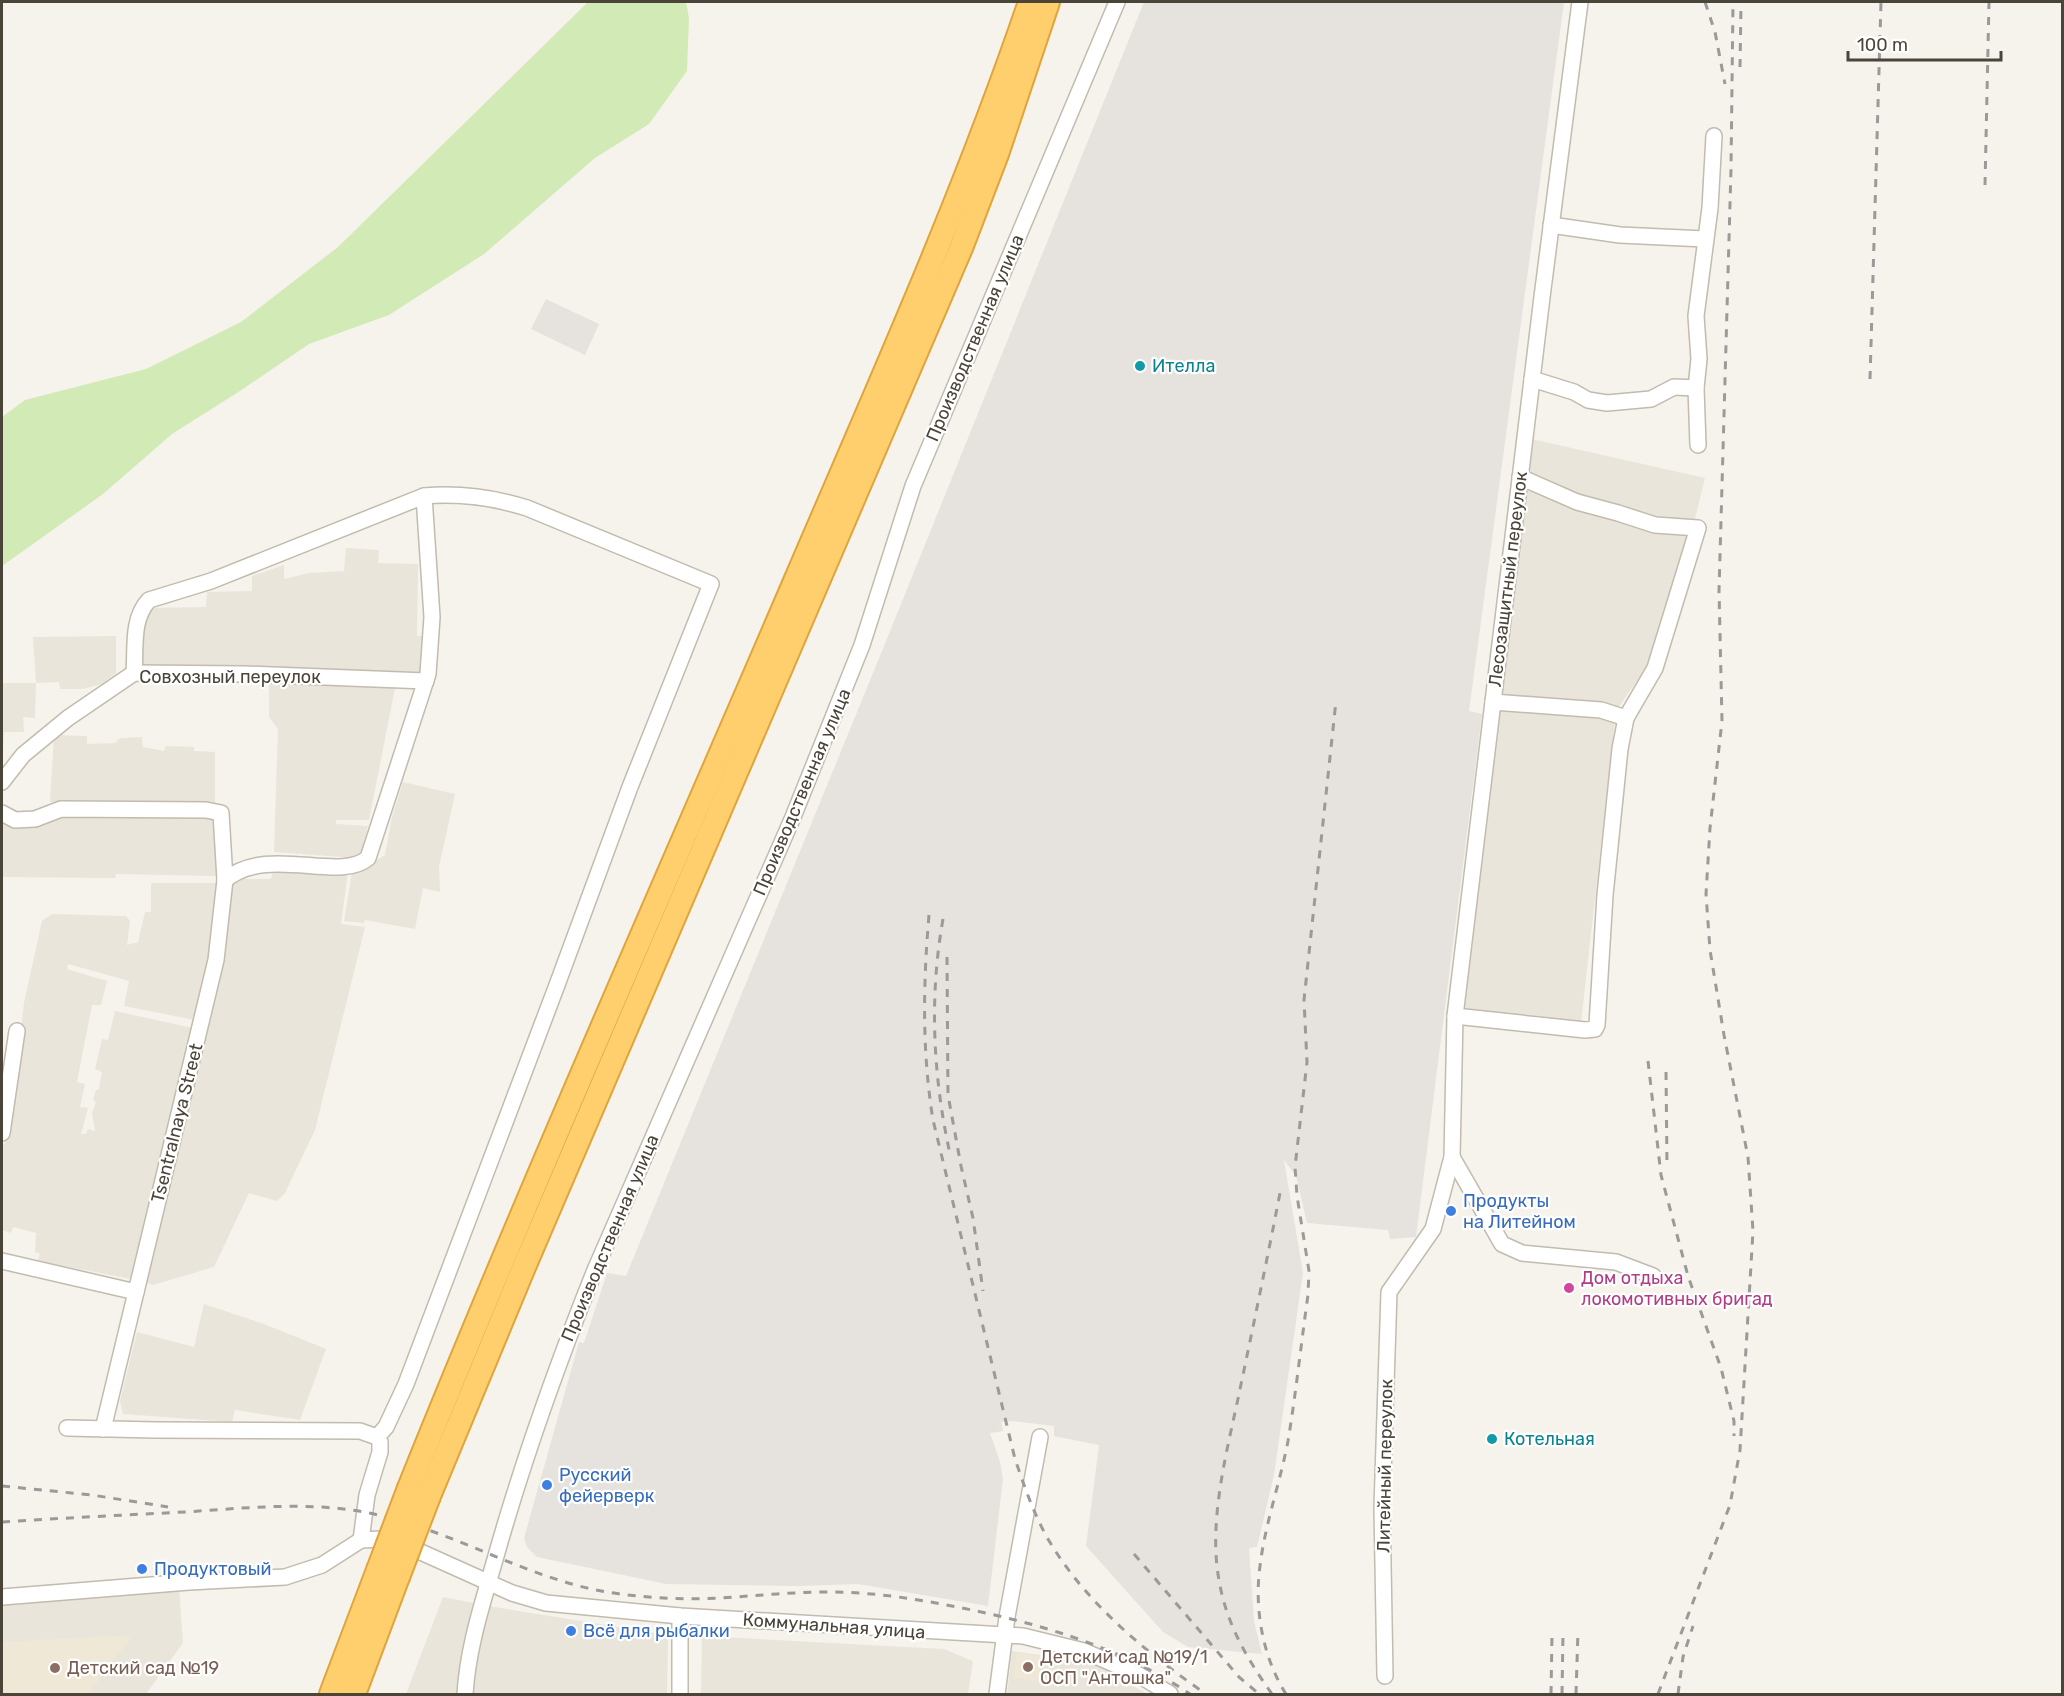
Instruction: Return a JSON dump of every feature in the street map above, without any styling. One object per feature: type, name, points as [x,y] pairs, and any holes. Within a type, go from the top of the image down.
[{"type":"highway","points":[[331,1695],[388,1573],[508,1247],[941,240],[1030,2]]},
{"type":"highway","points":[[419,1492],[524,1267],[961,248],[997,154],[1048,2]]},
{"type":"highway","points":[[354,1695],[388,1573]]},
{"type":"street","name":"Производственная улица","points":[[465,1695],[475,1624],[532,1436],[565,1345],[600,1259],[793,818],[862,645],[913,486],[1117,2]]},
{"type":"street","name":"Лесозащитный переулок","points":[[1411,1262],[1433,1229],[1452,1157],[1455,1016],[1580,2]]},
{"type":"street","points":[[1698,445],[1696,388],[1699,359],[1696,316],[1710,208],[1714,136]]},
{"type":"street","points":[[1551,225],[1620,235],[1705,239]]},
{"type":"street","points":[[1532,378],[1574,392],[1588,400],[1607,404],[1651,399],[1674,387],[1696,388]]},
{"type":"street","points":[[1455,1016],[1585,1030],[1595,1029],[1598,1021],[1606,884],[1620,750],[1626,718],[1655,668],[1698,528],[1655,525],[1576,502],[1521,477]]},
{"type":"street","points":[[134,674],[137,622],[143,607],[149,600],[211,581],[424,496],[449,494],[500,499],[711,584],[630,787],[406,1384],[386,1427],[377,1437]]},
{"type":"street","points":[[225,880],[237,870],[253,866],[278,864],[344,867],[361,864],[368,858],[426,681],[432,616],[424,496]]},
{"type":"street","name":"Совхозный переулок","points":[[2,782],[23,755],[41,740],[68,718],[134,674],[245,674],[426,681]]},
{"type":"street","points":[[1493,702],[1601,710],[1626,718]]},
{"type":"street","name":"Tsentralnaya Street","points":[[2,813],[15,820],[35,819],[61,809],[206,810],[221,813],[225,880],[216,960],[104,1429]]},
{"type":"street","points":[[2,1133],[17,1031]]},
{"type":"street","points":[[1452,1157],[1502,1244],[1521,1253],[1616,1262],[1653,1276]]},
{"type":"street","points":[[2,1261],[136,1292]]},
{"type":"street","name":"Литейный переулок","points":[[1385,1676],[1382,1507],[1389,1293],[1411,1262]]},
{"type":"street","points":[[2,1597],[285,1577],[322,1565],[361,1540],[367,1495],[380,1452],[380,1442],[377,1437],[360,1431],[67,1428]]},
{"type":"street","points":[[998,1695],[1005,1636],[1040,1437]]},
{"type":"street","name":"Коммунальная улица","points":[[361,1540],[382,1539],[423,1553],[512,1593],[546,1603],[680,1616],[1023,1636],[1084,1651],[1139,1675],[1170,1695]]},
{"type":"street","points":[[680,1616],[680,1695]]},
{"type":"shaded area","points":[[1144,2],[1564,2],[1469,711],[1482,714],[1416,1237],[1390,1239],[1388,1230],[1307,1223],[1296,1176],[1284,1160],[1303,1273],[1274,1475],[1257,1547],[1249,1548],[1254,1621],[1262,1654],[1188,1647],[1163,1632],[1086,1546],[1099,1445],[1054,1436],[1054,1426],[1001,1422],[1003,1431],[990,1433],[1003,1479],[988,1606],[858,1584],[799,1586],[666,1584],[537,1557],[527,1547],[524,1538],[579,1342],[584,1343],[607,1273],[626,1276]]},
{"type":"shaded area","points":[[546,299],[599,324],[585,355],[531,329]]},
{"type":"shaded area","points":[[1527,438],[1705,478],[1665,640],[1616,711],[1580,1032],[1458,1022]]},
{"type":"shaded area","points":[[346,548],[379,550],[378,563],[418,564],[417,636],[423,636],[420,672],[139,665],[141,623],[150,608],[206,607],[207,592],[252,591],[252,576],[284,565],[284,579],[309,573],[344,571]]},
{"type":"shaded area","points":[[116,636],[116,673],[102,684],[82,689],[60,689],[59,682],[36,683],[33,637]]},
{"type":"shaded area","points":[[269,678],[396,683],[369,820],[336,820],[336,824],[368,826],[361,853],[355,858],[274,852],[278,729],[269,717]]},
{"type":"shaded area","points":[[2,683],[36,683],[35,718],[23,717],[24,732],[4,732],[2,744]]},
{"type":"shaded area","points":[[54,735],[87,736],[87,744],[115,743],[120,738],[142,737],[143,747],[164,751],[166,746],[194,747],[194,751],[215,752],[215,805],[50,802]]},
{"type":"shaded area","points":[[403,782],[455,794],[439,867],[440,892],[423,888],[415,929],[365,920],[364,923],[344,921],[352,872],[368,866],[385,855],[392,817]]},
{"type":"shaded area","points":[[216,815],[216,876],[116,874],[115,878],[2,877],[2,823],[38,823],[54,816]]},
{"type":"shaded area","points":[[275,865],[348,872],[341,924],[365,927],[315,1130],[285,1193],[277,1201],[249,1193],[214,1267],[153,1285],[145,1282],[220,973],[233,879],[271,879]]},
{"type":"shaded area","points":[[151,883],[216,883],[210,957],[195,1020],[124,1006],[129,981],[68,964],[67,969],[107,981],[101,1005],[92,1005],[77,1082],[85,1084],[80,1107],[88,1108],[81,1134],[86,1134],[88,1129],[95,1131],[92,1113],[96,1102],[93,1100],[96,1090],[99,1089],[102,1072],[95,1069],[102,1039],[108,1040],[115,1011],[193,1028],[131,1279],[38,1261],[40,1254],[35,1252],[36,1233],[13,1227],[11,1233],[2,1230],[2,1145],[5,1143],[14,1095],[24,1003],[42,921],[52,914],[126,916],[130,921],[127,945],[138,942],[145,912],[151,912]]},
{"type":"shaded area","points":[[204,1304],[264,1324],[326,1349],[300,1420],[235,1410],[232,1422],[123,1414],[120,1401],[137,1332],[194,1347]]},
{"type":"shaded area","points":[[179,1587],[183,1643],[146,1694],[2,1694],[2,1603]]},
{"type":"shaded area","points":[[443,1597],[668,1635],[667,1694],[406,1694]]},
{"type":"shaded area","name":"Детский сад №19","points":[[133,1635],[88,1694],[2,1694],[2,1642]]},
{"type":"shaded area","points":[[702,1636],[944,1649],[973,1661],[968,1694],[701,1694]]},
{"type":"shaded area","points":[[1012,1651],[1094,1663],[1147,1694],[1007,1694]]},
{"type":"shaded area","name":"Детский сад №19/1 ОСП \"Антошка\"","points":[[1017,1653],[1042,1657],[1039,1681],[1013,1678]]},
{"type":"green space","points":[[588,2],[686,2],[689,18],[687,71],[649,124],[595,158],[484,254],[389,315],[309,344],[172,434],[103,494],[2,566],[2,417],[25,400],[146,369],[241,322],[338,247]]},
{"type":"railway","points":[[1705,2],[1715,32],[1725,84]]},
{"type":"railway","points":[[1658,1694],[1730,1505],[1740,1450],[1753,1231],[1748,1157],[1710,950],[1706,894],[1710,828],[1722,721],[1719,591],[1731,169],[1733,2]]},
{"type":"railway","points":[[1870,379],[1881,2]]},
{"type":"railway","points":[[1985,185],[1989,2]]},
{"type":"railway","points":[[1740,67],[1741,4]]},
{"type":"railway","points":[[1286,1694],[1271,1665],[1266,1649],[1262,1633],[1258,1582],[1265,1535],[1288,1441],[1308,1295],[1309,1271],[1297,1196],[1295,1167],[1307,1062],[1304,1000],[1336,701]]},
{"type":"railway","points":[[929,915],[925,1018],[927,1069],[933,1120],[1015,1459],[1045,1534],[1083,1588],[1141,1645],[1206,1694]]},
{"type":"railway","points":[[943,919],[936,978],[935,1037],[940,1096],[950,1154]]},
{"type":"railway","points":[[947,957],[948,1095],[973,1218],[983,1291]]},
{"type":"railway","points":[[1648,1061],[1661,1175],[1688,1276],[1721,1368],[1734,1421],[1734,1436]]},
{"type":"railway","points":[[1666,1072],[1667,1165]]},
{"type":"railway","points":[[1272,1694],[1246,1654],[1232,1626],[1219,1580],[1216,1534],[1224,1462],[1280,1193]]},
{"type":"railway","points":[[2,1486],[92,1495],[168,1507]]},
{"type":"railway","points":[[2,1522],[277,1506],[346,1509],[401,1521],[556,1579],[620,1594],[693,1599],[845,1592],[912,1599],[992,1614],[1051,1630],[1109,1651],[1137,1663],[1190,1694]]},
{"type":"railway","points":[[1134,1554],[1239,1677],[1259,1694]]},
{"type":"railway","points":[[1678,1694],[1683,1657],[1693,1626]]},
{"type":"railway","points":[[1576,1694],[1578,1631]]},
{"type":"railway","points":[[1562,1694],[1563,1634]]},
{"type":"railway","points":[[1551,1694],[1552,1635]]},
{"type":"place","name":"Ителла","points":[[1140,366]]},
{"type":"place","name":"Продукты на Литейном","points":[[1451,1211]]},
{"type":"place","name":"Дом отдыха локомотивных бригад","points":[[1569,1288]]},
{"type":"place","name":"Котельная","points":[[1492,1439]]},
{"type":"place","name":"Русский фейерверк","points":[[547,1485]]},
{"type":"place","name":"Продуктовый","points":[[142,1569]]},
{"type":"place","name":"Всё для рыбалки","points":[[571,1631]]},
{"type":"place","name":"Детский сад №19/1 ОСП \"Антошка\"","points":[[1028,1667]]},
{"type":"place","name":"Детский сад №19","points":[[55,1668]]}]
